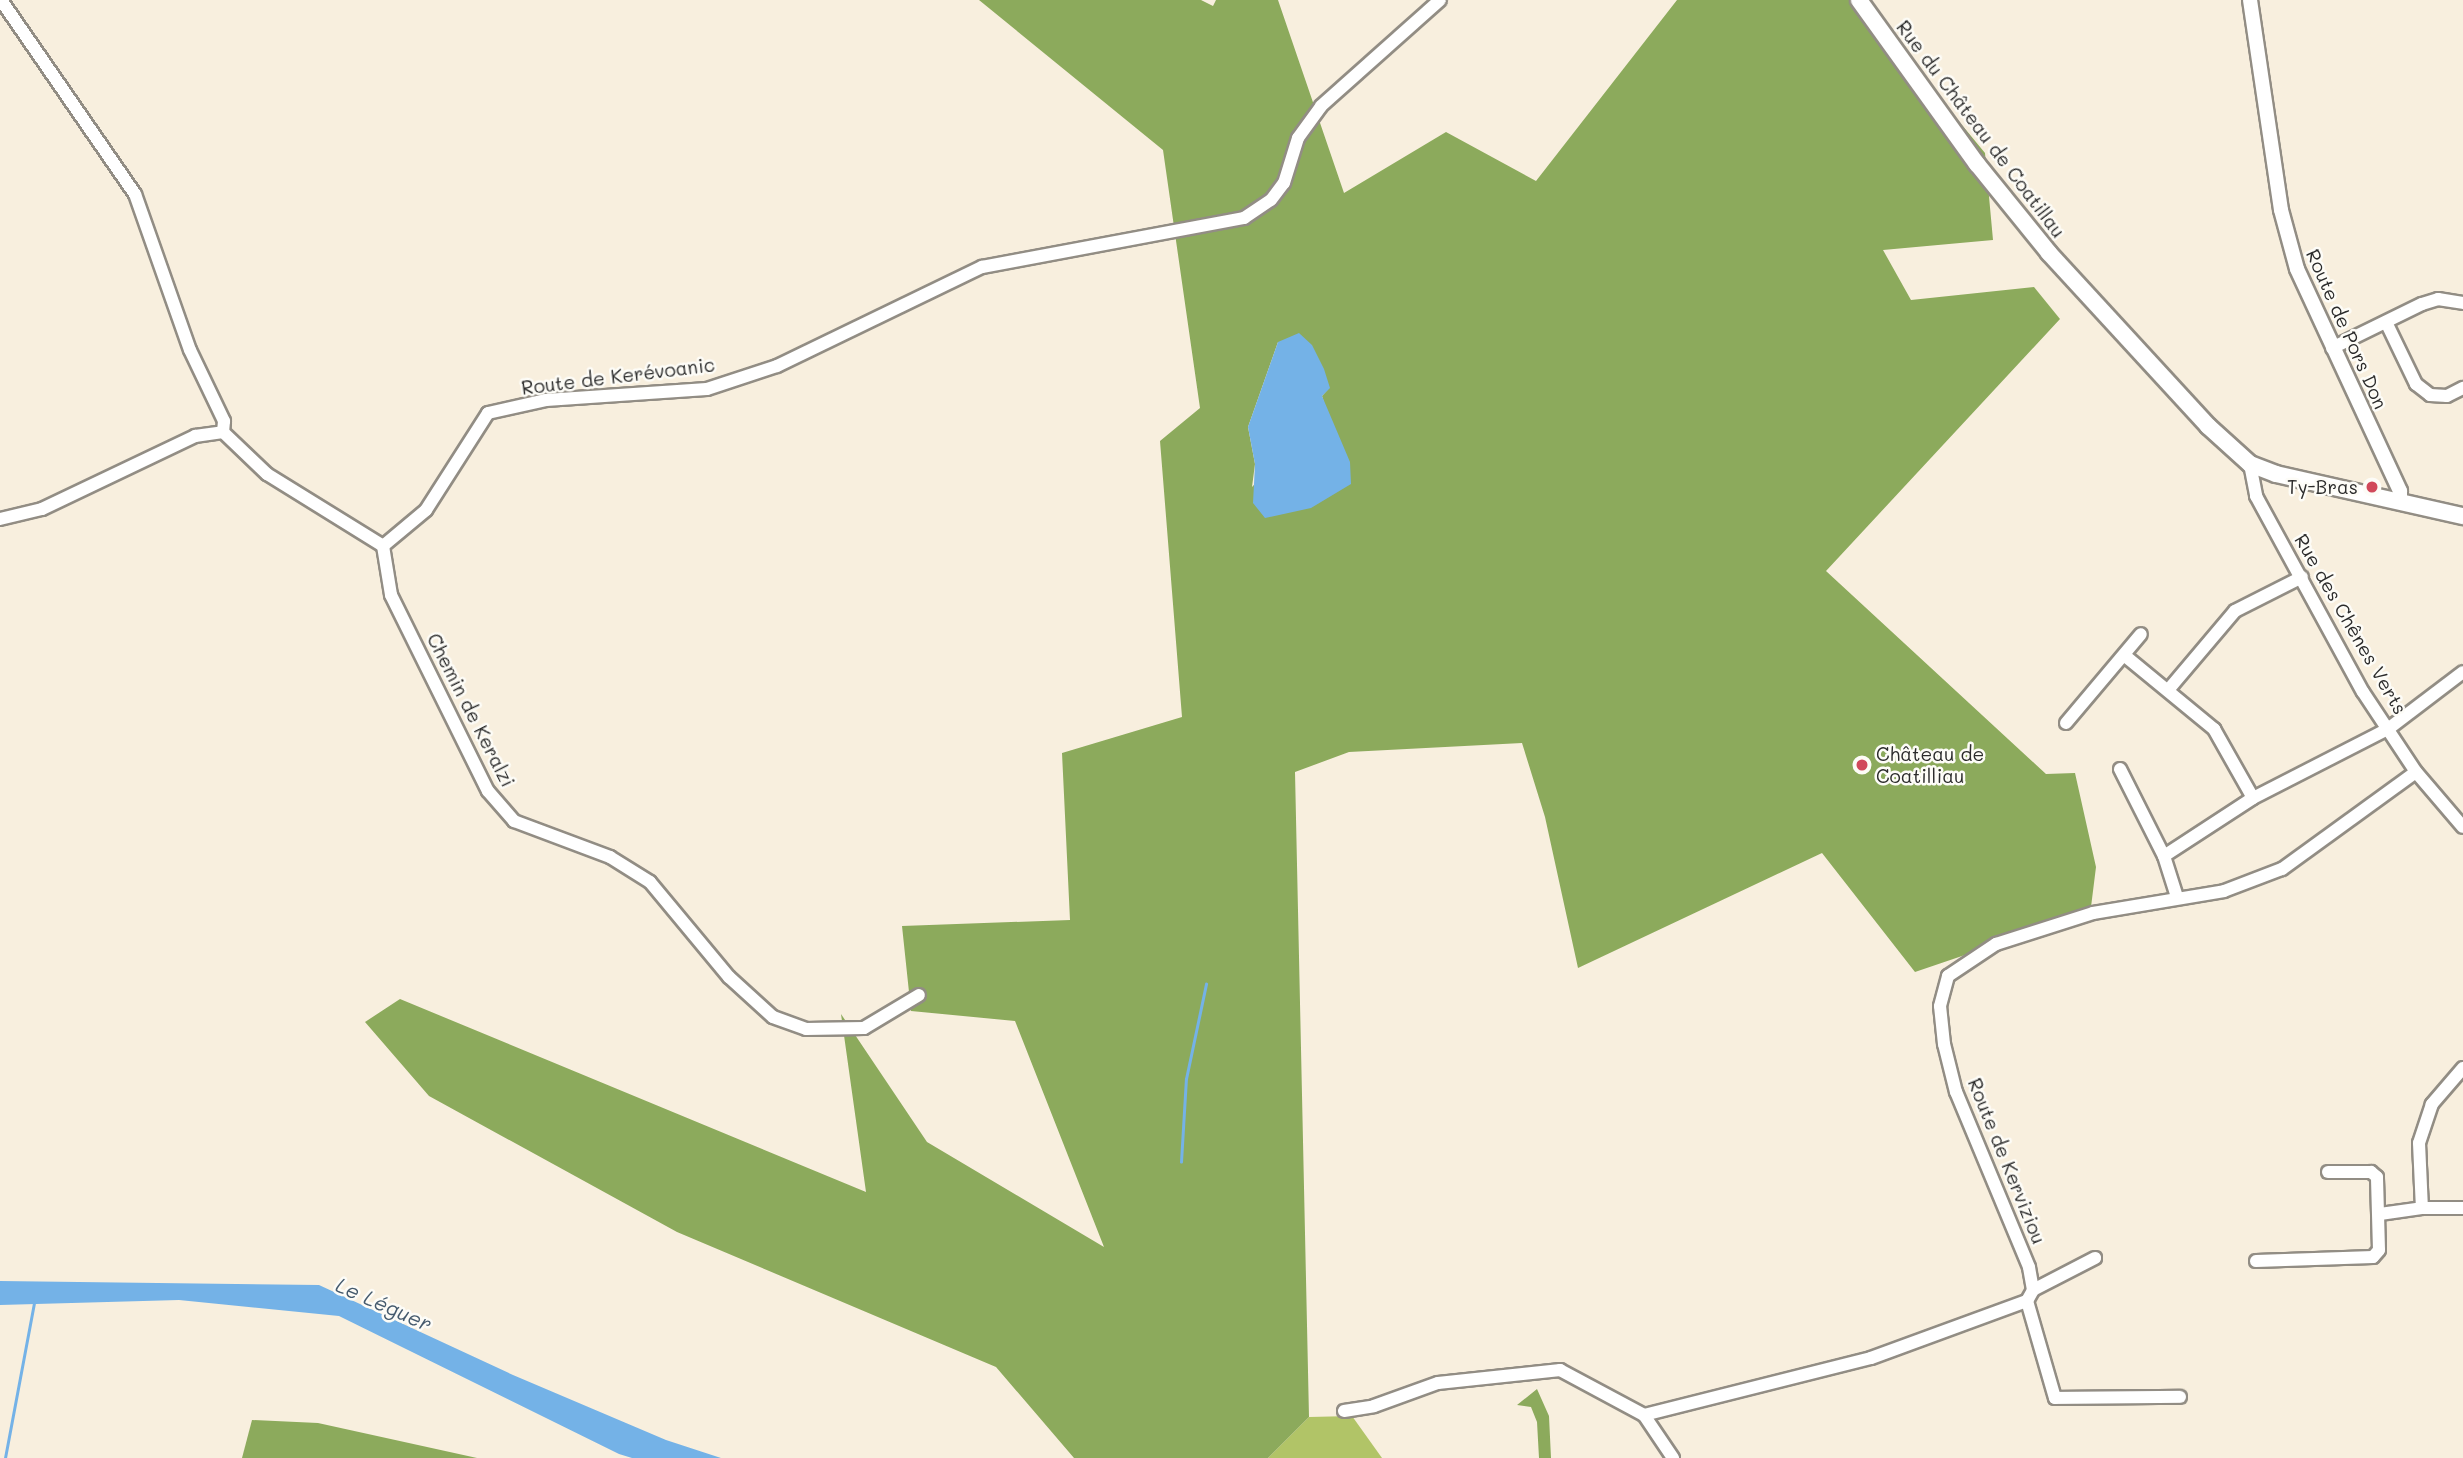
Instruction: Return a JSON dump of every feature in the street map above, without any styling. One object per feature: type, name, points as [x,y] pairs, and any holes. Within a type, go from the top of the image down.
[{"type":"main road","name":"Rue du Château de Coatillau","points":[[1859,0],[1977,164],[2072,281],[2208,426],[2250,464]]},
{"type":"main road","points":[[2250,464],[2276,474],[2463,516]]},
{"type":"street","points":[[1,0],[135,194],[190,350],[224,421],[223,432]]},
{"type":"street","name":"Route de Kerévoanic","points":[[383,546],[426,510],[488,413],[546,400],[707,389],[777,366],[982,267],[1244,218],[1271,200],[1284,183],[1298,138],[1321,106],[1440,0]]},
{"type":"street","name":"Route de Pors Don","points":[[2250,0],[2281,210],[2297,268],[2400,491],[2400,501]]},
{"type":"street","points":[[2332,348],[2438,299],[2463,303]]},
{"type":"street","points":[[2386,322],[2416,384],[2430,395],[2447,396],[2463,388]]},
{"type":"street","points":[[0,519],[42,509],[195,436],[223,432]]},
{"type":"street","points":[[223,432],[267,474],[383,546]]},
{"type":"street","name":"Rue des Chênes Verts","points":[[2250,464],[2254,491],[2388,729],[2416,772],[2463,827]]},
{"type":"street","name":"Chemin de Keralzi","points":[[383,546],[391,595],[488,791],[514,821],[610,857],[650,882],[729,977],[773,1017],[806,1029],[864,1028],[919,995]]},
{"type":"street","points":[[2169,690],[2235,611],[2302,577]]},
{"type":"street","points":[[2066,723],[2141,634]]},
{"type":"street","points":[[2124,655],[2214,729],[2253,798]]},
{"type":"street","points":[[2164,856],[2253,798],[2388,729],[2463,672]]},
{"type":"street","points":[[2120,769],[2164,856],[2177,897]]},
{"type":"street","name":"Route de Kerviziou","points":[[2180,1397],[2055,1398],[2030,1295],[2024,1253],[1956,1092],[1940,1006],[1948,976],[1996,944],[2093,913],[2224,891],[2282,869],[2416,772]]},
{"type":"street","points":[[2422,1208],[2419,1143],[2432,1104],[2463,1068]]},
{"type":"street","points":[[2256,1261],[2373,1257],[2379,1250],[2377,1178],[2371,1172],[2328,1172]]},
{"type":"street","points":[[2380,1214],[2422,1208],[2463,1208]]},
{"type":"street","points":[[1644,1415],[1871,1358],[2030,1295],[2095,1258]]},
{"type":"street","points":[[1344,1411],[1374,1406],[1438,1383],[1560,1370],[1644,1415],[1673,1458]]},
{"type":"green space","points":[[979,0],[1201,0],[1213,6],[1216,0],[1278,0],[1344,193],[1446,132],[1536,181],[1677,0],[1859,0],[1985,153],[1993,240],[1883,250],[1911,300],[2034,287],[2060,319],[1826,571],[2046,774],[2075,773],[2096,867],[2091,907],[2065,921],[1915,972],[1822,853],[1578,968],[1545,817],[1522,743],[1349,752],[1295,772],[1309,1417],[1268,1458],[1074,1458],[996,1367],[677,1232],[429,1096],[365,1022],[400,999],[866,1192],[841,1014],[927,1142],[1104,1247],[1015,1021],[911,1011],[902,926],[1070,920],[1062,753],[1182,717],[1160,441],[1200,408],[1163,150]],"holes":[[[1278,342],[1329,388],[1322,396],[1326,409],[1252,487],[1255,464],[1248,427]]]},
{"type":"green space","points":[[1537,1389],[1549,1416],[1551,1458],[1539,1458],[1537,1422],[1531,1407],[1517,1405]]},
{"type":"green space","points":[[1352,1416],[1382,1458],[1268,1458],[1309,1417]]},
{"type":"green space","points":[[252,1420],[318,1423],[477,1458],[242,1458]]},
{"type":"water","points":[[1299,333],[1312,345],[1324,369],[1330,388],[1322,396],[1350,462],[1351,484],[1311,508],[1265,518],[1253,503],[1255,464],[1248,427],[1278,342]]},
{"type":"water","points":[[0,1281],[319,1285],[513,1375],[666,1440],[721,1458],[632,1458],[619,1454],[339,1316],[179,1300],[0,1305]]},
{"type":"waterway","points":[[1181,1162],[1186,1079],[1206,984]]},
{"type":"waterway","points":[[5,1458],[34,1303]]},
{"type":"place","name":"Ty-Bras","points":[[2372,487]]},
{"type":"place","name":"Château de Coatilliau","points":[[1862,765]]},
{"type":"water label","name":"Le Léguer","points":[[384,1304]]}]
